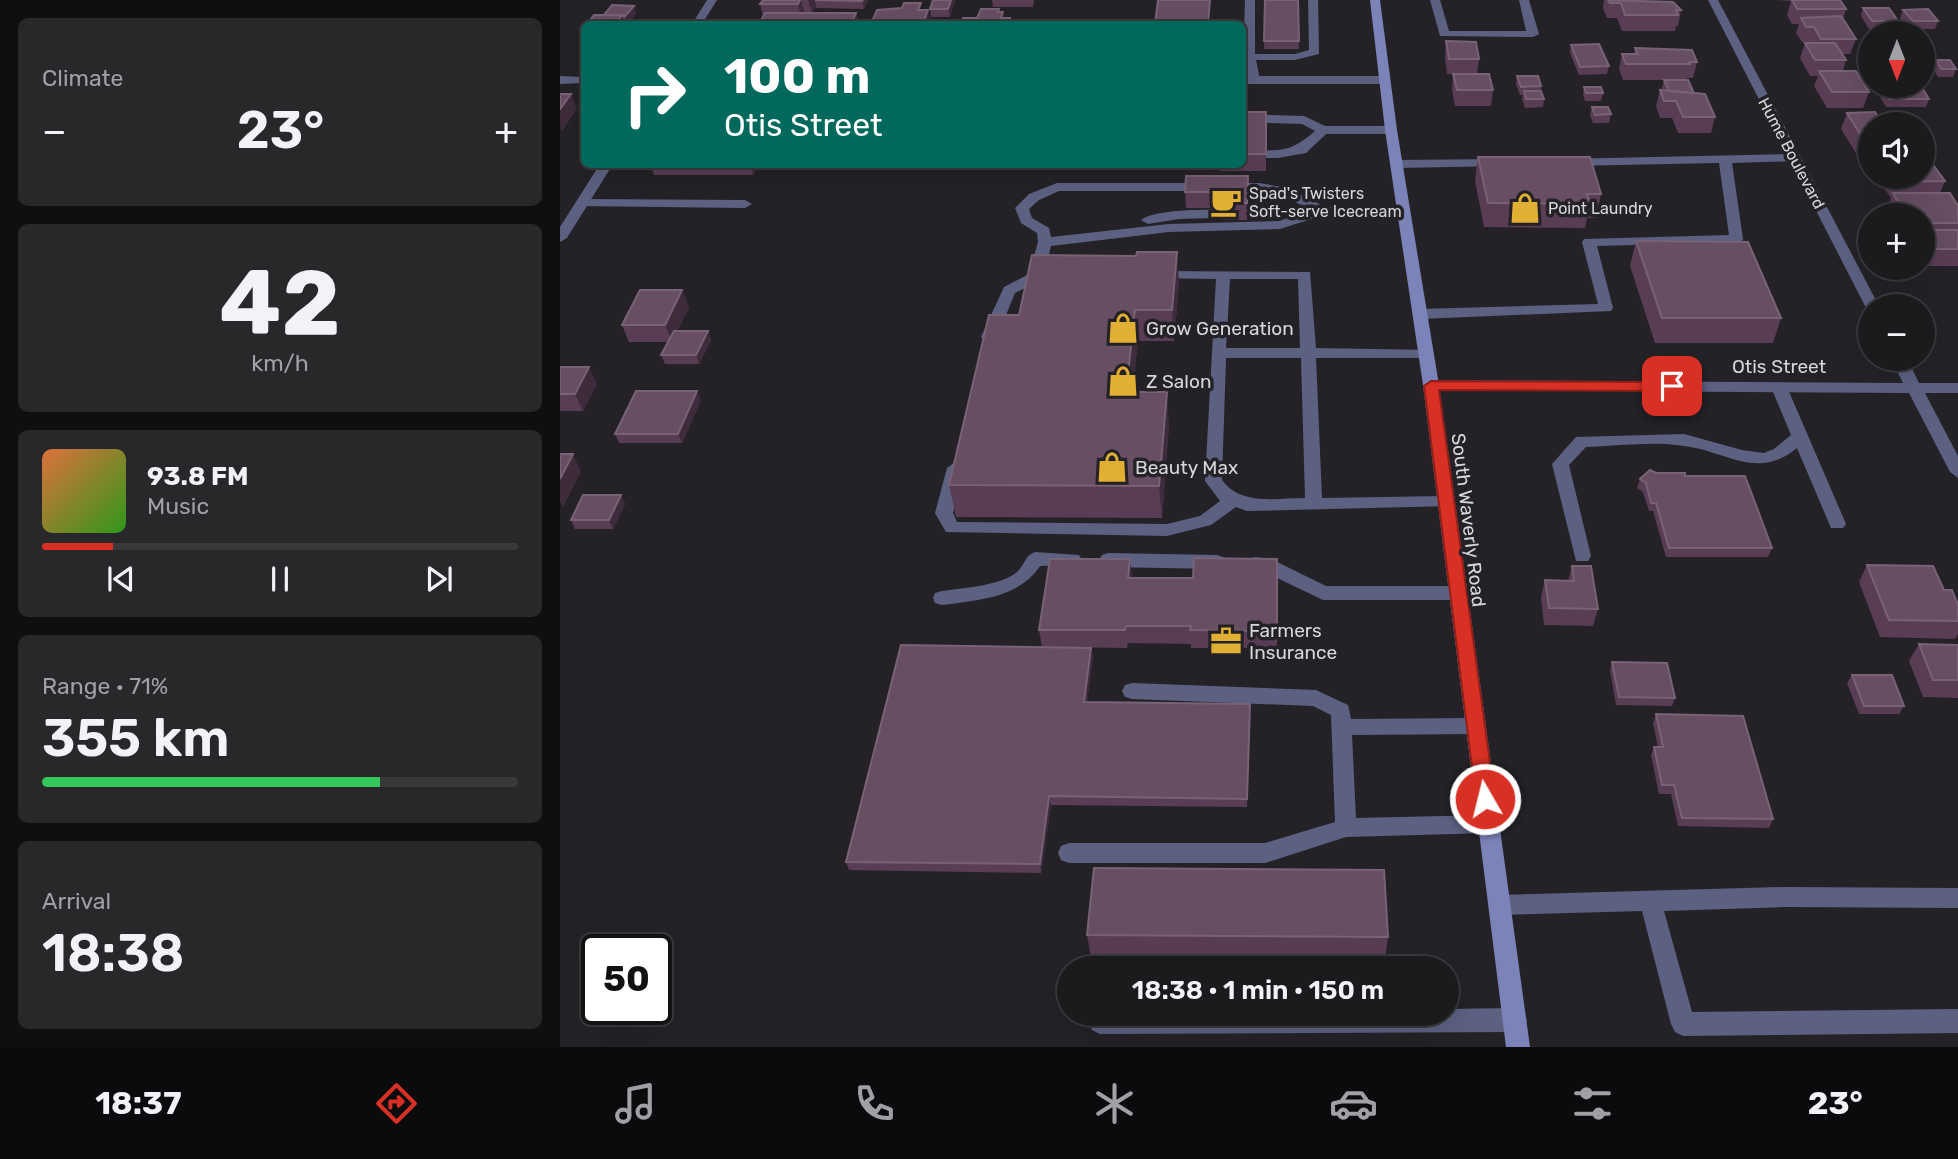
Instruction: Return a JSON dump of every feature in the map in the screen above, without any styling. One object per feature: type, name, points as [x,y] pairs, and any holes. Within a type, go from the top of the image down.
[{"type":"main road","name":"South Waverly Road","points":[[1376,0],[1384,80],[1431,386],[1518,1047]]},
{"type":"street","points":[[699,21],[712,0]]},
{"type":"street","points":[[1250,0],[1248,80],[1384,80]]},
{"type":"street","points":[[1250,57],[1295,57],[1315,52],[1313,0]]},
{"type":"street","points":[[1435,0],[1444,34],[1533,34],[1524,0]]},
{"type":"street","name":"Hume Boulevard","points":[[1713,0],[1866,294]]},
{"type":"street","points":[[560,79],[581,80]]},
{"type":"street","points":[[1246,118],[1304,120],[1322,130],[1391,130]]},
{"type":"street","points":[[1246,154],[1278,154],[1301,150],[1322,130]]},
{"type":"street","points":[[1547,162],[1795,158]]},
{"type":"street","points":[[1420,314],[1606,308],[1589,242],[1736,239],[1725,159]]},
{"type":"street","points":[[1396,164],[1520,162]]},
{"type":"street","points":[[560,238],[605,168]]},
{"type":"street","points":[[1319,213],[1283,191],[1259,187],[1057,187],[1034,197],[1022,208],[1026,220],[1044,237],[1280,225],[1319,213],[1404,212]]},
{"type":"street","points":[[583,203],[745,204]]},
{"type":"street","points":[[984,348],[1009,290],[1042,276],[1044,237]]},
{"type":"street","points":[[1142,275],[1305,275],[1314,504]]},
{"type":"street","points":[[1223,275],[1213,481],[1224,496],[1247,505],[1445,502]]},
{"type":"street","points":[[1218,353],[1426,353]]},
{"type":"street","points":[[1905,371],[1958,472]]},
{"type":"street","name":"Otis Street","points":[[1431,386],[1958,387]]},
{"type":"street","points":[[1779,387],[1837,524]]},
{"type":"street","points":[[1582,556],[1560,464],[1582,441],[1684,440],[1742,456],[1765,459],[1780,453],[1800,437]]},
{"type":"street","points":[[959,450],[944,513],[952,528],[1167,530],[1205,522],[1233,501]]},
{"type":"street","points":[[942,598],[986,592],[1023,577],[1035,559],[1265,564],[1302,580],[1323,593],[1458,593]]},
{"type":"street","points":[[1132,691],[1316,698],[1341,711],[1346,828]]},
{"type":"street","points":[[1342,727],[1475,726]]},
{"type":"street","points":[[1069,853],[1265,853],[1346,828],[1489,824]]},
{"type":"street","points":[[1500,905],[1784,897],[1958,898]]},
{"type":"street","points":[[1651,902],[1683,1024],[1958,1021]]},
{"type":"street","points":[[1459,1020],[1515,1020]]},
{"type":"building","points":[[763,0],[800,0],[798,4],[760,4]]},
{"type":"building","points":[[933,0],[951,0],[948,9],[930,9]]},
{"type":"building","points":[[1158,0],[1210,0],[1208,21],[1155,21]]},
{"type":"building","points":[[1265,0],[1298,0],[1299,41],[1264,41]]},
{"type":"building","points":[[1608,0],[1673,2],[1681,10],[1676,10],[1678,15],[1625,15],[1621,3],[1610,3]]},
{"type":"building","points":[[1792,0],[1840,0],[1846,9],[1797,9]]},
{"type":"building","points":[[904,3],[921,3],[918,10],[928,10],[924,21],[872,21],[877,10],[902,8]]},
{"type":"building","points":[[612,5],[634,6],[625,16],[604,15]]},
{"type":"building","points":[[1863,8],[1889,8],[1898,21],[1872,21]]},
{"type":"building","points":[[981,9],[999,9],[998,12],[1003,12],[1001,18],[1010,18],[1009,21],[962,21],[963,18],[977,18]]},
{"type":"building","points":[[1928,9],[1938,21],[1913,21],[1903,10]]},
{"type":"building","points":[[765,13],[856,13],[852,21],[761,21]]},
{"type":"building","points":[[594,15],[622,15],[617,21],[589,21]]},
{"type":"building","points":[[1841,16],[1856,39],[1821,39],[1814,27],[1806,27],[1801,18]]},
{"type":"building","points":[[1446,41],[1476,42],[1479,59],[1449,59]]},
{"type":"building","points":[[1805,43],[1835,43],[1846,60],[1815,60]]},
{"type":"building","points":[[1599,44],[1609,66],[1580,67],[1571,45]]},
{"type":"building","points":[[1635,48],[1692,50],[1697,62],[1626,64],[1622,54],[1638,54]]},
{"type":"building","points":[[1936,60],[1950,60],[1956,69],[1941,69]]},
{"type":"building","points":[[1819,71],[1856,71],[1858,92],[1832,92]]},
{"type":"building","points":[[1453,74],[1489,74],[1493,90],[1457,90]]},
{"type":"building","points":[[1517,76],[1538,76],[1541,86],[1521,87]]},
{"type":"building","points":[[1664,80],[1688,80],[1694,93],[1669,91]]},
{"type":"building","points":[[1584,87],[1601,87],[1603,93],[1586,93]]},
{"type":"building","points":[[1660,90],[1705,94],[1715,117],[1683,117],[1676,101],[1664,101]]},
{"type":"building","points":[[1524,91],[1541,91],[1544,99],[1526,99]]},
{"type":"building","points":[[560,94],[571,94],[560,109]]},
{"type":"building","points":[[1888,98],[1929,99],[1889,99]]},
{"type":"building","points":[[1592,107],[1608,107],[1611,114],[1595,115]]},
{"type":"building","points":[[1246,112],[1266,112],[1266,154],[1246,154]]},
{"type":"building","points":[[1847,113],[1858,113],[1858,131]]},
{"type":"building","points":[[1478,157],[1590,157],[1601,194],[1587,194],[1590,204],[1488,203]]},
{"type":"building","points":[[1935,167],[1945,181],[1935,181]]},
{"type":"building","points":[[1186,176],[1248,176],[1247,203],[1222,203],[1223,192],[1185,192]]},
{"type":"building","points":[[1893,193],[1950,193],[1958,206],[1958,223],[1935,223],[1935,203],[1898,203]]},
{"type":"building","points":[[1935,230],[1958,230],[1958,249],[1935,249]]},
{"type":"building","points":[[1636,241],[1748,242],[1781,318],[1662,318]]},
{"type":"building","points":[[1137,252],[1177,252],[1172,310],[1135,310],[1126,392],[1167,392],[1159,486],[949,485],[989,315],[1019,315],[1032,255],[1136,256]]},
{"type":"building","points":[[640,290],[682,290],[665,325],[622,325]]},
{"type":"building","points":[[674,331],[708,331],[696,355],[661,355]]},
{"type":"building","points":[[560,367],[589,367],[575,394],[560,394]]},
{"type":"building","points":[[636,391],[697,391],[678,434],[615,434]]},
{"type":"building","points":[[560,454],[573,454],[560,479]]},
{"type":"building","points":[[1650,470],[1656,473],[1685,473],[1685,476],[1745,476],[1772,548],[1669,548],[1656,503],[1651,503],[1646,483],[1640,479]]},
{"type":"building","points":[[583,495],[621,495],[609,520],[571,520]]},
{"type":"building","points":[[1194,558],[1277,559],[1277,631],[1190,630],[1191,626],[1126,626],[1125,630],[1039,630],[1050,559],[1130,559],[1128,578],[1193,578]]},
{"type":"building","points":[[1867,565],[1933,566],[1944,590],[1952,590],[1958,605],[1958,621],[1889,620]]},
{"type":"building","points":[[1572,566],[1591,566],[1598,609],[1549,608],[1545,580],[1574,581]]},
{"type":"building","points":[[1919,644],[1958,645],[1958,680],[1933,680]]},
{"type":"building","points":[[901,645],[1091,648],[1084,702],[1250,704],[1247,799],[1049,796],[1040,864],[846,862]]},
{"type":"building","points":[[1612,662],[1667,663],[1675,698],[1619,697]]},
{"type":"building","points":[[1852,675],[1892,675],[1904,706],[1864,706]]},
{"type":"building","points":[[1656,714],[1743,716],[1773,819],[1682,818],[1674,785],[1662,785],[1654,747],[1663,747]]},
{"type":"building","points":[[1094,868],[1384,870],[1388,937],[1087,935]]},
{"type":"place","name":"Spad's Twisters Soft-serve Icecream","points":[[1226,202]]},
{"type":"place","name":"Point Laundry","points":[[1525,208]]},
{"type":"place","name":"Grow Generation","points":[[1123,328]]},
{"type":"place","name":"Z Salon","points":[[1123,381]]},
{"type":"place","name":"Beauty Max","points":[[1112,467]]},
{"type":"place","name":"Farmers Insurance","points":[[1226,641]]},
{"type":"route","points":[[1485,799],[1431,386],[1672,386]]}]
